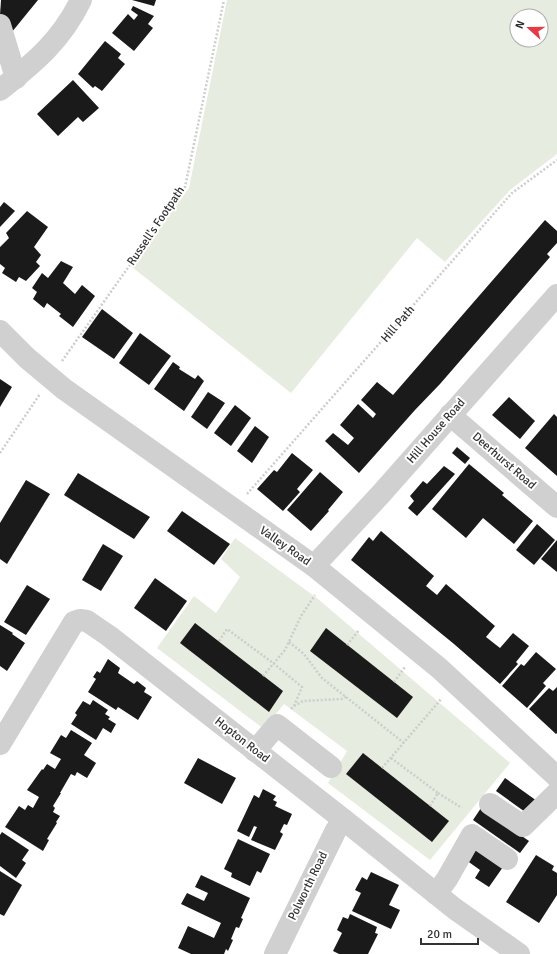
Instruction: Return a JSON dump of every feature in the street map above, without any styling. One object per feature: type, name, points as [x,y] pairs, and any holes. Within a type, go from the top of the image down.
[{"type":"street","points":[[8,84],[50,47],[73,16],[81,0]]},
{"type":"street","points":[[0,25],[8,84]]},
{"type":"street","name":"Hill House Road","points":[[314,566],[380,495],[557,295]]},
{"type":"street","name":"Valley Road","points":[[0,331],[27,358],[64,389],[314,566],[439,668],[557,777]]},
{"type":"street","name":"Deerhurst Road","points":[[450,415],[557,506]]},
{"type":"street","name":"Hopton Road","points":[[0,744],[74,622],[80,620],[87,621],[110,636],[455,909],[519,954]]},
{"type":"street","points":[[255,750],[277,725],[331,767]]},
{"type":"street","points":[[490,804],[523,826],[557,793]]},
{"type":"street","name":"Polworth Road","points":[[275,954],[334,835],[344,820]]},
{"type":"street","points":[[436,894],[447,879],[472,835],[507,859]]},
{"type":"path","name":"Russell's Footpath","points":[[60,363],[185,187],[224,0]]},
{"type":"path","name":"Hill Path","points":[[245,496],[512,193],[557,160]]},
{"type":"path","points":[[0,454],[41,392]]},
{"type":"path","points":[[264,676],[285,650],[301,616],[315,595]]},
{"type":"path","points":[[219,641],[227,629],[273,663],[302,687],[294,706],[277,725]]},
{"type":"path","points":[[347,645],[360,629]]},
{"type":"path","points":[[289,642],[304,654],[322,678],[404,743]]},
{"type":"path","points":[[394,682],[405,667]]},
{"type":"path","points":[[294,706],[303,701],[341,699],[346,697]]},
{"type":"path","points":[[382,768],[442,698]]},
{"type":"path","points":[[391,758],[438,793],[462,808]]},
{"type":"path","points":[[430,806],[438,793]]},
{"type":"shaded area","points":[[227,0],[557,0],[557,154],[510,190],[445,262],[417,238],[291,393],[132,267],[189,188]]},
{"type":"shaded area","points":[[235,538],[318,599],[510,763],[430,860],[328,783],[347,751],[284,704],[264,729],[157,648],[194,596],[216,613],[240,577],[221,559]]},
{"type":"building","points":[[1,0],[38,0],[7,38],[0,15]]},
{"type":"building","points":[[132,0],[156,0],[154,6]]},
{"type":"building","points":[[133,6],[154,16],[148,24],[153,28],[134,51],[112,33],[128,14],[134,20],[138,15],[131,10]]},
{"type":"building","points":[[105,41],[121,54],[118,58],[125,64],[102,91],[95,86],[93,88],[78,74]]},
{"type":"building","points":[[73,80],[99,108],[83,122],[78,117],[58,136],[37,114]]},
{"type":"building","points":[[4,202],[15,211],[0,227],[0,207]]},
{"type":"building","points":[[27,211],[48,227],[34,247],[41,255],[36,262],[40,266],[26,281],[19,277],[16,282],[2,273],[5,268],[0,264],[0,247],[9,238],[6,233]]},
{"type":"building","points":[[545,220],[557,231],[557,243],[547,254],[550,257],[440,384],[359,473],[325,441],[333,433],[348,445],[354,438],[340,425],[358,404],[373,418],[376,414],[361,400],[377,382],[393,395]]},
{"type":"building","points":[[61,261],[73,267],[63,283],[75,294],[82,285],[95,296],[73,327],[59,316],[61,314],[47,303],[44,308],[33,299],[37,292],[32,288],[42,273],[48,278]]},
{"type":"building","points":[[102,309],[133,333],[114,359],[82,337]]},
{"type":"building","points":[[140,333],[171,356],[149,385],[119,363]]},
{"type":"building","points":[[173,362],[180,367],[179,369],[195,379],[198,375],[204,381],[184,411],[154,389]]},
{"type":"building","points":[[0,379],[12,387],[0,407]]},
{"type":"building","points":[[208,392],[225,403],[207,429],[191,417]]},
{"type":"building","points":[[509,397],[535,421],[520,439],[492,415]]},
{"type":"building","points":[[235,405],[251,418],[231,446],[214,433]]},
{"type":"building","points":[[554,414],[557,417],[557,476],[525,448]]},
{"type":"building","points":[[255,426],[269,437],[252,463],[237,451]]},
{"type":"building","points":[[457,447],[470,458],[465,464],[452,453]]},
{"type":"building","points":[[292,453],[313,470],[297,489],[300,492],[283,511],[257,489],[274,470],[277,472]]},
{"type":"building","points":[[469,464],[504,493],[502,495],[533,521],[514,544],[483,518],[466,538],[432,509]]},
{"type":"building","points":[[444,466],[455,474],[417,516],[408,508],[414,501],[410,496],[423,481],[427,484]]},
{"type":"building","points":[[320,472],[343,492],[328,510],[329,511],[311,531],[287,510]]},
{"type":"building","points":[[78,473],[150,517],[134,539],[64,495]]},
{"type":"building","points":[[26,480],[50,494],[7,564],[0,559],[0,523]]},
{"type":"building","points":[[182,511],[230,544],[214,565],[167,531]]},
{"type":"building","points":[[537,524],[555,540],[534,565],[516,550]]},
{"type":"building","points":[[381,531],[434,576],[426,586],[437,595],[446,584],[495,626],[486,637],[500,648],[513,633],[529,646],[516,662],[518,664],[500,684],[454,644],[351,560],[369,537],[373,541]]},
{"type":"building","points":[[557,540],[557,572],[541,559]]},
{"type":"building","points":[[103,544],[123,556],[101,591],[82,580]]},
{"type":"building","points":[[155,578],[187,601],[166,631],[134,608]]},
{"type":"building","points":[[27,585],[50,599],[26,635],[4,622]]},
{"type":"building","points":[[195,623],[283,691],[269,712],[180,643]]},
{"type":"building","points":[[0,625],[25,643],[7,671],[0,666]]},
{"type":"building","points":[[326,628],[413,697],[397,718],[310,651]]},
{"type":"building","points":[[536,652],[556,669],[543,683],[546,686],[527,708],[502,686],[521,664],[524,666]]},
{"type":"building","points":[[108,659],[120,668],[118,673],[134,684],[137,681],[146,688],[144,692],[152,697],[138,720],[118,707],[116,710],[88,692],[96,679],[93,677],[97,671],[100,673]]},
{"type":"building","points":[[557,687],[556,734],[529,709],[549,688],[553,691]]},
{"type":"building","points":[[93,700],[108,710],[105,714],[110,717],[108,719],[116,724],[111,733],[103,728],[96,740],[71,724],[77,715],[75,713],[83,701],[90,705]]},
{"type":"building","points":[[71,730],[92,743],[84,755],[96,763],[87,778],[77,772],[75,776],[71,774],[53,806],[55,808],[53,812],[60,816],[47,839],[49,840],[43,851],[5,827],[19,806],[25,810],[28,805],[33,808],[39,797],[27,790],[47,764],[55,769],[61,759],[50,753],[61,735],[66,738]]},
{"type":"building","points":[[363,753],[449,821],[432,842],[346,774]]},
{"type":"building","points":[[198,758],[236,778],[222,804],[184,783]]},
{"type":"building","points":[[505,778],[537,801],[528,814],[496,791]]},
{"type":"building","points":[[263,789],[276,796],[273,800],[277,802],[275,806],[292,814],[287,825],[284,824],[280,832],[283,834],[275,850],[251,840],[257,827],[254,826],[249,837],[237,831],[254,795],[259,798]]},
{"type":"building","points":[[481,808],[529,841],[520,853],[473,820]]},
{"type":"building","points":[[2,832],[29,850],[22,860],[26,863],[16,878],[0,866],[0,835]]},
{"type":"building","points":[[238,839],[270,854],[261,873],[257,871],[250,886],[231,877],[232,873],[224,869]]},
{"type":"building","points":[[475,847],[503,867],[489,887],[475,878],[480,870],[466,860]]},
{"type":"building","points":[[536,855],[554,866],[552,870],[557,873],[557,895],[539,923],[506,902]]},
{"type":"building","points":[[0,871],[22,885],[4,916],[0,914]]},
{"type":"building","points":[[371,872],[399,885],[389,905],[400,910],[391,929],[352,911],[361,893],[355,890],[362,877],[367,880]]},
{"type":"building","points":[[201,875],[250,898],[241,918],[243,919],[239,928],[236,927],[231,939],[233,940],[228,951],[226,949],[224,954],[191,954],[178,948],[188,926],[214,938],[221,923],[181,904],[187,893],[204,901],[208,893],[195,887]]},
{"type":"building","points":[[350,914],[377,927],[375,933],[378,934],[368,954],[339,954],[333,951],[342,933],[337,930],[343,917],[348,919]]}]
